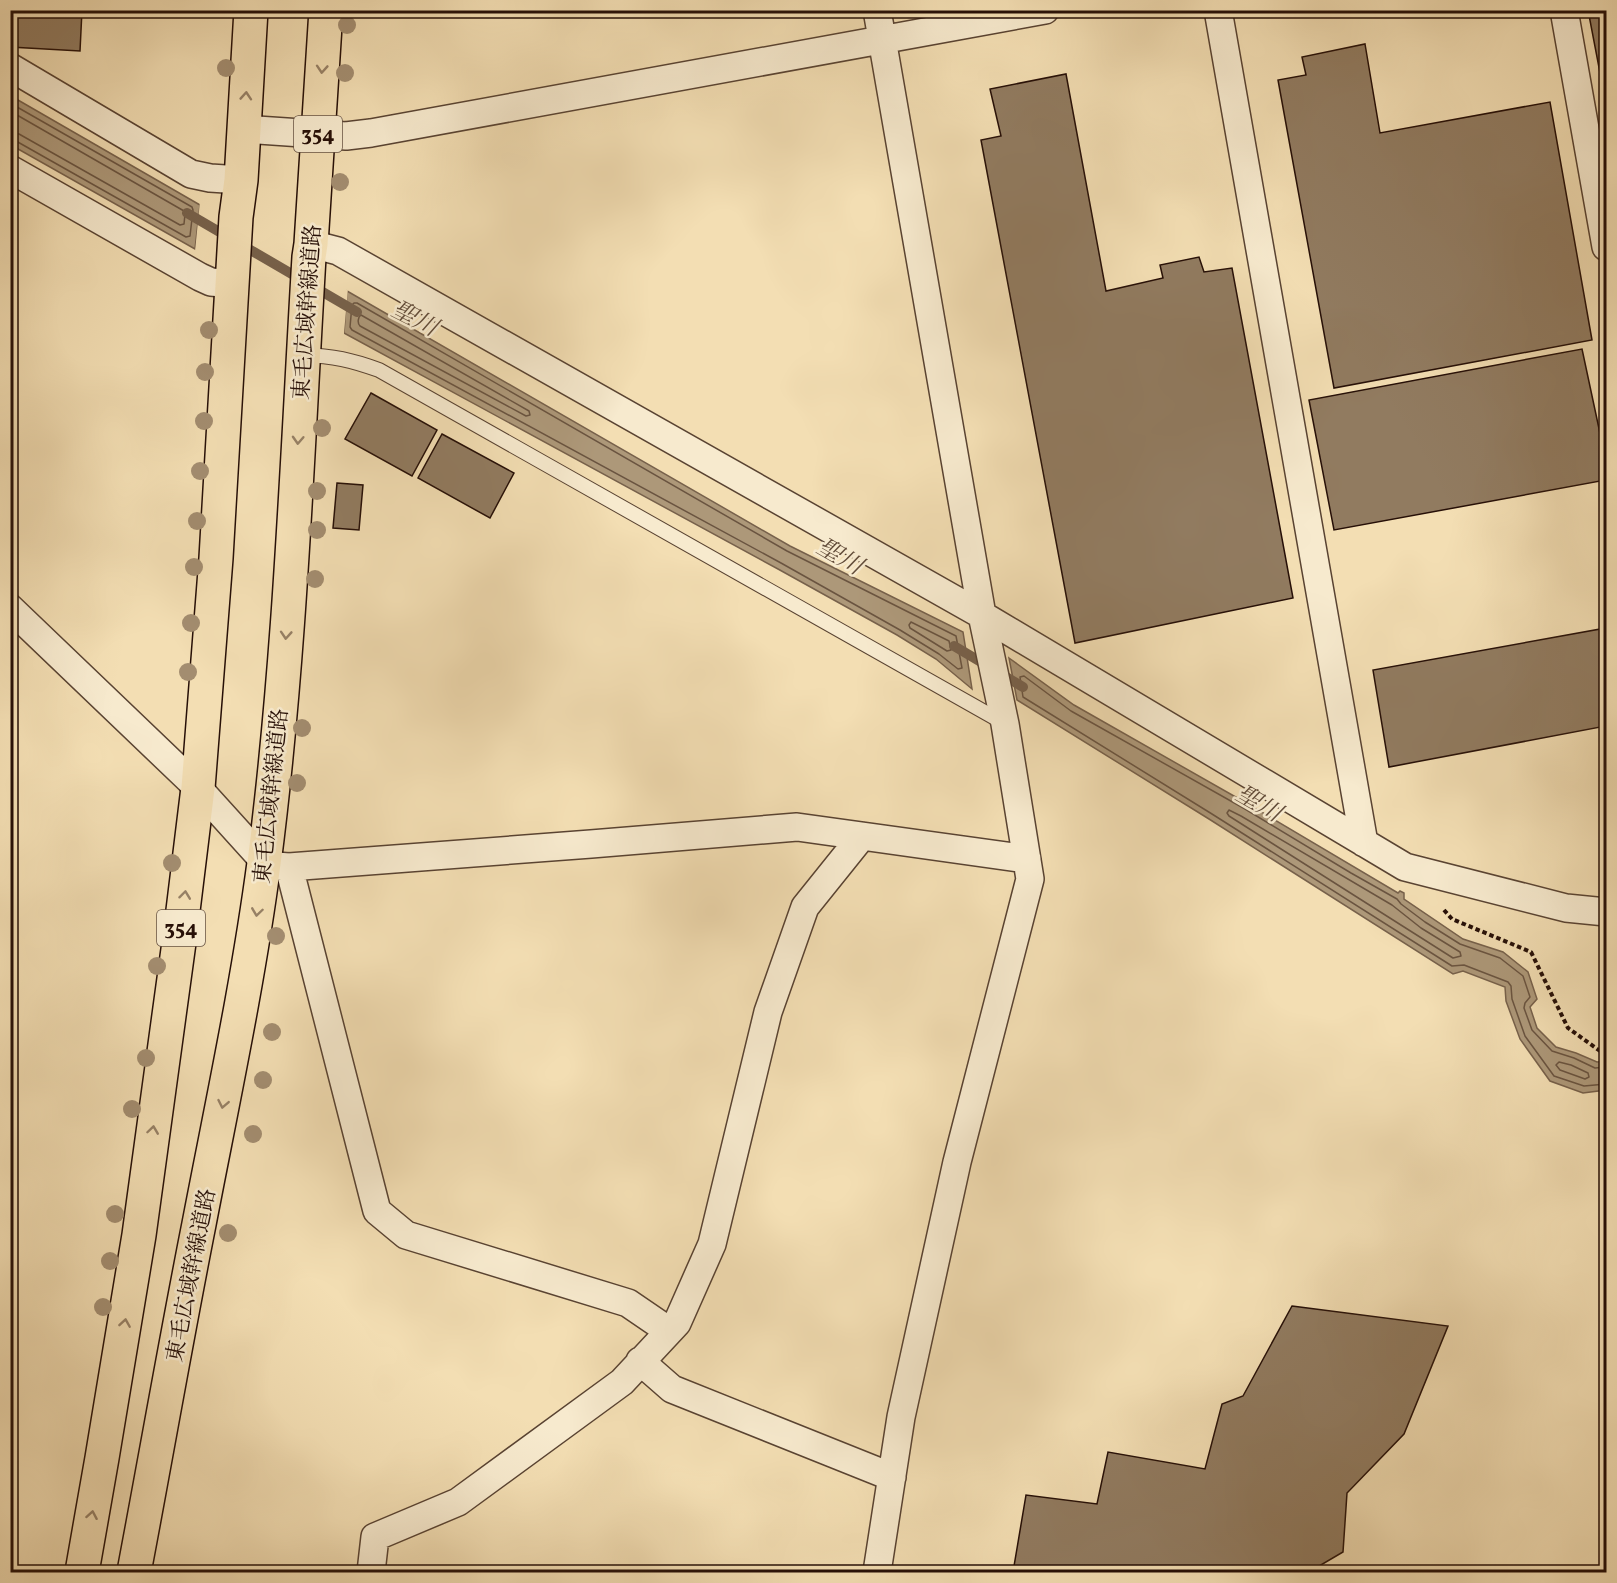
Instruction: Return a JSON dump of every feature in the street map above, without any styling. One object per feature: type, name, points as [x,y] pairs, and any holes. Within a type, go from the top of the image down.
[{"type":"highway","name":"354","points":[[82,1572],[139,1235],[198,788],[216,558],[236,217],[241,180],[252,10]]},
{"type":"highway","name":"東毛広域幹線道路","points":[[134,1572],[196,1237],[236,1038],[277,864],[280,715],[326,10]]},
{"type":"street","points":[[876,10],[982,615],[1005,724],[1030,879],[957,1162],[901,1417],[877,1572]]},
{"type":"street","points":[[244,129],[346,136],[371,133],[1045,10]]},
{"type":"street","points":[[1218,10],[1364,843]]},
{"type":"street","points":[[1564,10],[1606,247]]},
{"type":"street","points":[[10,67],[191,174],[241,180]]},
{"type":"street","points":[[10,169],[200,277],[211,282],[233,280]]},
{"type":"street","points":[[310,250],[338,251],[982,615],[1405,867],[1566,908],[1606,912]]},
{"type":"street","points":[[10,608],[277,864],[378,1211],[406,1235],[628,1303],[669,1331]]},
{"type":"street","points":[[277,864],[602,843],[796,826],[1027,859]]},
{"type":"street","points":[[370,1572],[375,1538],[458,1502],[622,1382],[677,1323],[712,1244],[768,1012],[805,907],[862,836]]},
{"type":"street","points":[[640,1361],[672,1389],[892,1477]]},
{"type":"lane","points":[[303,355],[330,356],[379,370],[1005,724]]},
{"type":"path","points":[[1444,910],[1452,919],[1531,952],[1568,1028],[1600,1050],[1606,1050]]},
{"type":"water","points":[[11,96],[200,205],[195,249],[11,145]]},
{"type":"water","points":[[347,291],[790,546],[963,632],[972,689],[936,659],[897,635],[344,333]]},
{"type":"water","points":[[1009,658],[1074,705],[1398,893],[1400,891],[1404,893],[1404,899],[1463,939],[1503,952],[1528,972],[1537,999],[1530,1007],[1537,1028],[1556,1047],[1597,1062],[1606,1061],[1606,1090],[1583,1093],[1550,1081],[1520,1039],[1506,1001],[1505,987],[1463,971],[1453,974],[1017,700]]},
{"type":"pier","points":[[200,201],[203,205],[198,249],[195,252]]},
{"type":"pier","points":[[348,288],[344,336],[341,333],[345,291]]},
{"type":"building","points":[[10,10],[82,10],[80,51],[10,47],[12,19],[10,19]]},
{"type":"building","points":[[1588,10],[1606,10],[1605,99]]},
{"type":"building","points":[[1365,44],[1380,133],[1550,102],[1592,340],[1334,388],[1278,80],[1306,75],[1302,57]]},
{"type":"building","points":[[1066,74],[1106,291],[1163,278],[1160,265],[1199,257],[1204,272],[1232,268],[1293,598],[1075,643],[981,140],[1001,136],[990,89]]},
{"type":"building","points":[[1582,349],[1601,438],[1606,436],[1606,480],[1334,530],[1309,400]]},
{"type":"building","points":[[371,393],[437,430],[412,476],[345,439]]},
{"type":"building","points":[[442,434],[514,473],[490,518],[418,478]]},
{"type":"building","points":[[337,483],[363,485],[359,530],[333,528]]},
{"type":"building","points":[[1606,628],[1606,726],[1389,767],[1373,670]]},
{"type":"building","points":[[1292,1306],[1448,1326],[1404,1434],[1347,1493],[1343,1552],[1309,1572],[1013,1572],[1026,1495],[1097,1504],[1108,1452],[1205,1469],[1222,1404],[1243,1396]]},
{"type":"waterway","name":"聖川","points":[[187,213],[357,312]]},
{"type":"waterway","name":"聖川","points":[[954,646],[1023,687]]}]
